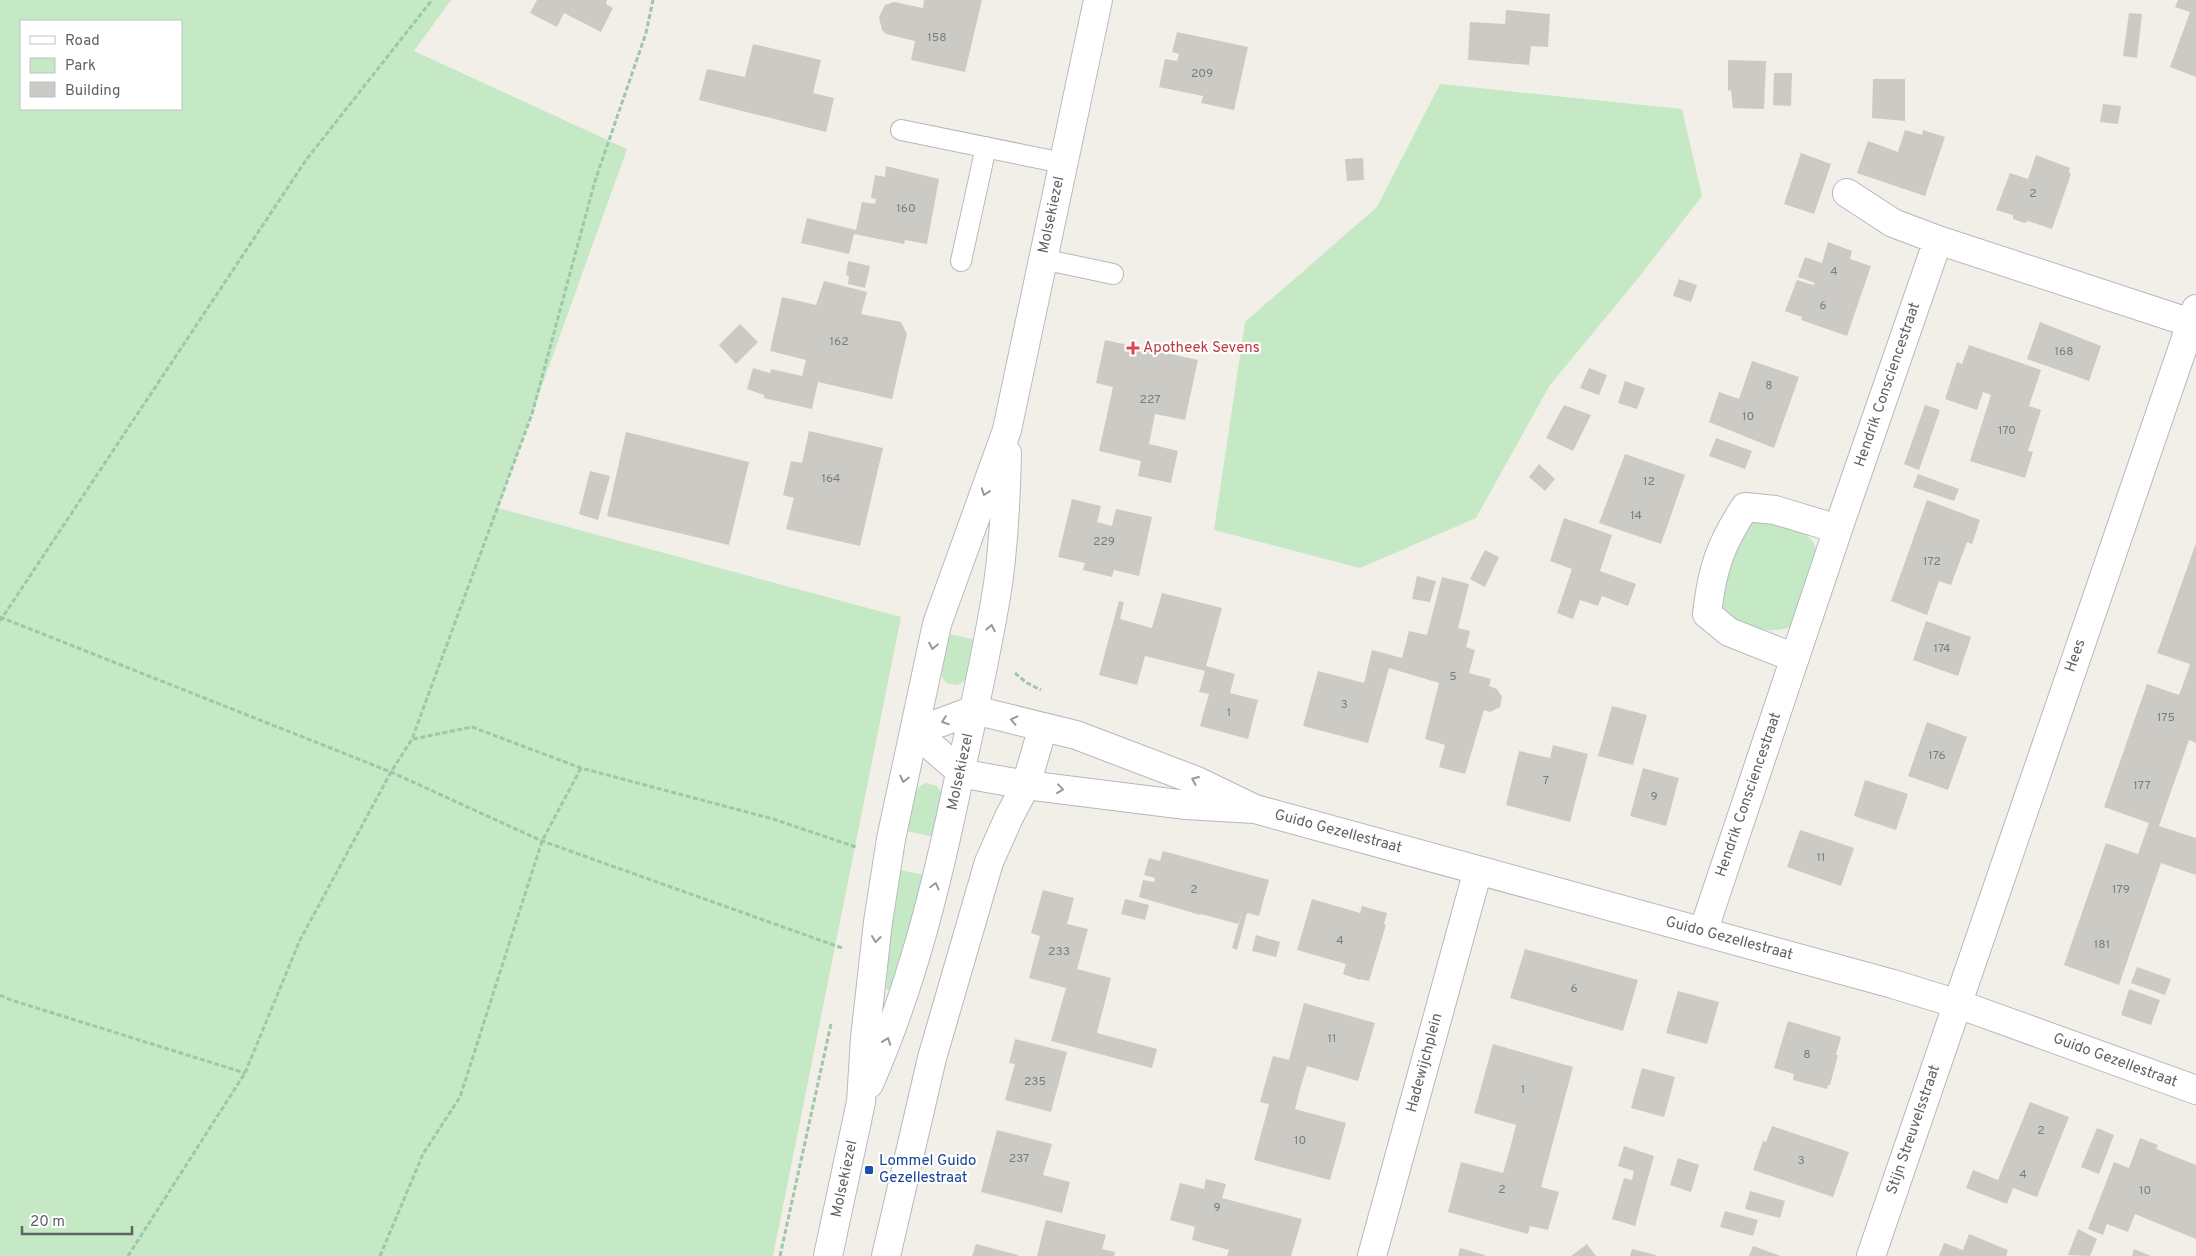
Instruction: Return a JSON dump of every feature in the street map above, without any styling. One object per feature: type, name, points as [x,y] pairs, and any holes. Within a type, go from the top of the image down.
[{"type":"street","name":"Molsekiezel","points":[[828,1256],[861,1102],[865,1038],[879,913],[890,839],[915,732],[937,624],[1007,430],[1098,0]]},
{"type":"street","points":[[1847,193],[1893,222],[1938,240],[2193,316]]},
{"type":"street","name":"Hendrik Consciencestraat","points":[[1703,932],[1838,529],[1938,240]]},
{"type":"street","name":"Hees","points":[[1958,1004],[1978,938],[2193,316]]},
{"type":"street","name":"Molsekiezel","points":[[861,1102],[884,1049],[919,947],[944,851],[961,772],[982,713],[1005,506],[1007,430]]},
{"type":"street","points":[[1795,658],[1728,632],[1707,614],[1711,579],[1727,535],[1745,507],[1775,510],[1838,529]]},
{"type":"street","points":[[915,732],[982,713]]},
{"type":"street","name":"Guido Gezellestraat","points":[[982,713],[1076,735],[1197,781],[1255,809],[1893,984],[1958,1004],[2196,1090]]},
{"type":"street","points":[[886,1256],[932,1058],[989,862],[1009,816],[1026,785],[1043,727]]},
{"type":"street","name":"Guido Gezellestraat","points":[[915,732],[961,772],[1026,785],[1186,805],[1255,809]]},
{"type":"street","name":"Hadewijchplein","points":[[1372,1256],[1478,870]]},
{"type":"street","name":"Stijn Streuvelsstraat","points":[[1871,1256],[1958,1004]]},
{"type":"lane","points":[[901,130],[1063,163]]},
{"type":"lane","points":[[961,261],[986,148]]},
{"type":"lane","points":[[1042,259],[1112,274]]},
{"type":"path","points":[[432,0],[306,160],[1,618],[391,772],[542,841],[847,950]]},
{"type":"path","points":[[128,1256],[246,1073],[300,940],[391,772],[412,739],[532,414],[595,181],[646,33],[653,0]]},
{"type":"path","points":[[982,713],[999,683],[1014,672],[1015,664]]},
{"type":"path","points":[[412,739],[472,727],[581,768],[773,819],[862,849]]},
{"type":"path","points":[[380,1256],[423,1154],[460,1097],[542,841],[581,768]]},
{"type":"path","points":[[0,995],[246,1073]]},
{"type":"green space","points":[[0,0],[451,0],[414,51],[627,149],[498,508],[901,617],[773,1256],[0,1256]]},
{"type":"green space","points":[[1440,84],[1682,109],[1702,196],[1635,282],[1550,385],[1476,518],[1360,568],[1214,530],[1245,322],[1377,207]]},
{"type":"green space","points":[[1756,520],[1768,520],[1807,535],[1814,543],[1817,557],[1792,626],[1783,629],[1763,630],[1743,624],[1726,613],[1720,606],[1722,584],[1729,558],[1741,535]]},
{"type":"green space","points":[[949,634],[977,640],[966,680],[958,685],[946,683],[941,675]]},
{"type":"green space","points":[[926,783],[937,786],[942,794],[935,837],[906,831],[913,797],[920,786]]},
{"type":"green space","points":[[898,870],[927,875],[892,990],[890,991],[886,989]]},
{"type":"building","points":[[537,0],[607,0],[606,4],[613,8],[601,32],[564,13],[557,27],[530,13]]},
{"type":"building","points":[[924,0],[982,0],[965,72],[911,60],[915,41],[886,34],[882,30],[879,17],[885,5],[894,2],[923,8]]},
{"type":"building","points":[[2178,0],[2196,0],[2196,77],[2170,67],[2190,12],[2175,7]]},
{"type":"building","points":[[1506,10],[1550,14],[1548,47],[1531,46],[1529,65],[1468,60],[1470,22],[1505,24]]},
{"type":"building","points":[[2129,13],[2142,14],[2137,58],[2123,56]]},
{"type":"building","points":[[1177,32],[1248,47],[1234,110],[1201,103],[1203,96],[1159,87],[1165,59],[1177,61],[1179,54],[1172,52]]},
{"type":"building","points":[[753,44],[821,60],[813,93],[834,98],[826,132],[699,100],[707,69],[745,77]]},
{"type":"building","points":[[1728,60],[1766,61],[1764,109],[1733,108],[1731,90],[1728,91]]},
{"type":"building","points":[[1774,73],[1792,73],[1791,106],[1773,105]]},
{"type":"building","points":[[1873,79],[1905,79],[1905,121],[1872,118]]},
{"type":"building","points":[[2103,104],[2121,106],[2118,124],[2100,122]]},
{"type":"building","points":[[1905,130],[1922,135],[1923,130],[1945,137],[1925,196],[1857,173],[1868,141],[1898,152]]},
{"type":"building","points":[[1801,153],[1831,164],[1814,214],[1784,204]]},
{"type":"building","points":[[2036,155],[2070,168],[2069,172],[2071,174],[2052,229],[2028,221],[2025,223],[2013,219],[2013,215],[1996,210],[2010,173],[2028,179]]},
{"type":"building","points":[[1363,158],[1364,180],[1347,181],[1345,159]]},
{"type":"building","points":[[886,166],[939,179],[927,244],[905,240],[904,244],[854,234],[849,254],[801,243],[807,218],[856,230],[862,202],[875,204],[876,199],[871,198],[875,175],[885,177]]},
{"type":"building","points":[[1828,242],[1852,251],[1850,259],[1871,266],[1847,336],[1801,320],[1802,317],[1785,311],[1797,280],[1813,285],[1815,283],[1798,277],[1805,257],[1822,263]]},
{"type":"building","points":[[848,261],[870,266],[865,288],[848,284],[849,276],[846,275]]},
{"type":"building","points":[[1679,279],[1697,285],[1691,302],[1673,296]]},
{"type":"building","points":[[824,281],[867,292],[861,314],[901,322],[907,334],[892,399],[818,382],[812,409],[764,398],[764,395],[747,389],[753,368],[770,373],[771,369],[802,376],[806,360],[770,351],[782,297],[816,305]]},
{"type":"building","points":[[2040,322],[2101,346],[2089,381],[2027,359]]},
{"type":"building","points":[[740,324],[758,342],[736,364],[719,345]]},
{"type":"building","points":[[1105,340],[1198,360],[1185,420],[1155,414],[1149,444],[1178,451],[1171,483],[1138,476],[1141,461],[1099,451],[1113,387],[1096,383]]},
{"type":"building","points":[[1969,345],[2041,370],[2029,406],[2041,410],[2028,451],[2033,452],[2025,478],[1970,461],[1991,395],[1983,392],[1977,410],[1945,399],[1957,362],[1962,364]]},
{"type":"building","points":[[1752,361],[1799,377],[1774,448],[1709,422],[1719,392],[1739,399]]},
{"type":"building","points":[[1589,368],[1607,375],[1599,395],[1580,388]]},
{"type":"building","points":[[1625,381],[1645,388],[1637,409],[1618,403]]},
{"type":"building","points":[[1564,405],[1591,415],[1573,451],[1546,438]]},
{"type":"building","points":[[1925,405],[1940,410],[1919,470],[1904,464]]},
{"type":"building","points":[[809,431],[883,448],[860,546],[786,529],[794,498],[783,495],[791,461],[802,463]]},
{"type":"building","points":[[626,432],[749,462],[729,545],[607,516]]},
{"type":"building","points":[[1716,438],[1752,451],[1745,469],[1709,456]]},
{"type":"building","points":[[1625,454],[1685,475],[1661,544],[1599,523]]},
{"type":"building","points":[[1539,464],[1555,479],[1545,491],[1529,477]]},
{"type":"building","points":[[590,471],[610,476],[598,520],[579,514]]},
{"type":"building","points":[[1918,474],[1959,489],[1954,501],[1913,487]]},
{"type":"building","points":[[1072,499],[1101,506],[1097,522],[1112,526],[1116,509],[1152,517],[1139,576],[1114,570],[1112,577],[1083,570],[1085,563],[1058,557]]},
{"type":"building","points":[[1927,500],[1980,520],[1972,544],[1967,542],[1951,585],[1939,581],[1927,615],[1891,601]]},
{"type":"building","points":[[1564,518],[1612,535],[1600,571],[1636,584],[1628,606],[1602,596],[1598,606],[1580,600],[1573,619],[1557,613],[1572,569],[1550,561]]},
{"type":"building","points":[[2196,543],[2196,743],[2189,740],[2159,826],[2196,838],[2196,875],[2161,863],[2119,985],[2064,965],[2106,843],[2138,854],[2149,823],[2104,807],[2147,684],[2179,695],[2185,679],[2190,664],[2157,653]]},
{"type":"building","points":[[1485,550],[1499,557],[1485,587],[1470,579]]},
{"type":"building","points":[[1417,576],[1436,581],[1430,602],[1412,599]]},
{"type":"building","points":[[1442,577],[1469,584],[1458,628],[1470,631],[1466,647],[1475,650],[1469,673],[1491,679],[1489,686],[1497,689],[1502,697],[1500,707],[1490,712],[1484,710],[1465,774],[1439,767],[1445,745],[1425,739],[1439,683],[1389,668],[1368,743],[1303,726],[1318,671],[1364,683],[1372,650],[1402,658],[1409,631],[1427,635]]},
{"type":"building","points":[[1162,593],[1222,608],[1206,666],[1235,674],[1230,693],[1258,700],[1248,739],[1200,726],[1209,694],[1199,692],[1205,671],[1145,656],[1137,685],[1099,675],[1119,601],[1124,602],[1120,619],[1152,628]]},
{"type":"building","points":[[1926,621],[1971,637],[1958,676],[1913,660]]},
{"type":"building","points":[[1612,706],[1647,715],[1633,765],[1598,756]]},
{"type":"building","points":[[1927,722],[1967,737],[1948,790],[1908,776]]},
{"type":"building","points":[[1553,745],[1588,754],[1570,822],[1506,805],[1519,751],[1550,758]]},
{"type":"building","points":[[1643,768],[1679,778],[1666,826],[1630,816]]},
{"type":"building","points":[[1865,780],[1908,794],[1896,830],[1854,816]]},
{"type":"building","points":[[1800,830],[1854,848],[1841,886],[1787,867]]},
{"type":"building","points":[[1163,851],[1269,880],[1259,916],[1247,913],[1237,950],[1232,948],[1242,912],[1238,924],[1139,897],[1143,880],[1154,882],[1155,878],[1144,875],[1149,858],[1160,861]]},
{"type":"building","points":[[1043,890],[1074,898],[1067,924],[1088,929],[1077,969],[1111,978],[1097,1033],[1157,1049],[1152,1068],[1051,1041],[1066,988],[1029,978],[1040,936],[1031,933]]},
{"type":"building","points":[[1125,899],[1149,905],[1145,920],[1121,914]]},
{"type":"building","points":[[1312,899],[1360,913],[1362,906],[1387,913],[1384,924],[1386,925],[1369,981],[1343,974],[1346,964],[1297,950]]},
{"type":"building","points":[[1256,935],[1280,942],[1276,957],[1252,951]]},
{"type":"building","points":[[1525,949],[1638,980],[1623,1031],[1510,998]]},
{"type":"building","points":[[2137,967],[2171,979],[2165,995],[2131,983]]},
{"type":"building","points":[[2129,989],[2160,1000],[2151,1025],[2121,1015]]},
{"type":"building","points":[[1678,991],[1719,1002],[1707,1044],[1666,1033]]},
{"type":"building","points":[[1304,1003],[1375,1023],[1358,1081],[1307,1066],[1300,1089],[1295,1109],[1346,1123],[1330,1180],[1254,1160],[1269,1104],[1260,1102],[1273,1056],[1289,1060]]},
{"type":"building","points":[[1788,1021],[1841,1037],[1830,1085],[1828,1085],[1827,1089],[1793,1080],[1794,1074],[1774,1068]]},
{"type":"building","points":[[1015,1039],[1067,1052],[1051,1112],[1005,1100],[1015,1064],[1009,1063]]},
{"type":"building","points":[[1493,1044],[1573,1067],[1541,1187],[1559,1192],[1548,1230],[1530,1226],[1528,1234],[1448,1212],[1461,1162],[1503,1173],[1511,1145],[1516,1125],[1474,1113]]},
{"type":"building","points":[[1642,1068],[1675,1077],[1664,1117],[1631,1108]]},
{"type":"building","points":[[2030,1102],[2069,1117],[2037,1197],[2013,1188],[2007,1204],[1966,1188],[1973,1170],[1998,1180]]},
{"type":"building","points":[[1772,1126],[1849,1152],[1833,1197],[1753,1170],[1763,1141],[1766,1142]]},
{"type":"building","points":[[2097,1128],[2114,1135],[2099,1174],[2081,1167]]},
{"type":"building","points":[[997,1130],[1052,1144],[1043,1175],[1070,1182],[1062,1213],[981,1192]]},
{"type":"building","points":[[2140,1138],[2158,1145],[2156,1149],[2196,1165],[2196,1239],[2135,1214],[2128,1232],[2107,1224],[2103,1235],[2088,1229],[2114,1162],[2129,1168]]},
{"type":"building","points":[[1624,1146],[1654,1156],[1635,1226],[1612,1219],[1624,1178],[1632,1180],[1634,1171],[1618,1166]]},
{"type":"building","points":[[1678,1158],[1699,1165],[1691,1192],[1670,1185]]},
{"type":"building","points":[[1206,1179],[1226,1184],[1222,1198],[1302,1219],[1291,1256],[1227,1256],[1229,1250],[1192,1240],[1195,1227],[1170,1220],[1180,1183],[1204,1189]]},
{"type":"building","points":[[1750,1191],[1785,1201],[1780,1218],[1745,1209]]},
{"type":"building","points":[[1725,1211],[1758,1220],[1753,1236],[1720,1227]]},
{"type":"building","points":[[1046,1220],[1106,1235],[1102,1249],[1115,1252],[1114,1256],[1037,1256]]},
{"type":"building","points":[[2078,1229],[2097,1239],[2090,1256],[2068,1255]]},
{"type":"building","points":[[1969,1234],[2008,1250],[2006,1256],[1939,1256],[1944,1243],[1963,1250]]},
{"type":"building","points":[[976,1244],[1018,1255],[1018,1256],[972,1256]]},
{"type":"building","points":[[1587,1244],[1596,1256],[1571,1256]]},
{"type":"building","points":[[1753,1246],[1781,1256],[1749,1256]]},
{"type":"building","points":[[1460,1248],[1485,1255],[1485,1256],[1458,1256]]},
{"type":"building","points":[[1632,1249],[1656,1255],[1630,1256]]},
{"type":"building","points":[[2134,1249],[2151,1256],[2132,1256]]},
{"type":"place","name":"Apotheek Sevens","points":[[1133,348]]},
{"type":"place","name":"Lommel Guido Gezellestraat","points":[[869,1170]]}]
